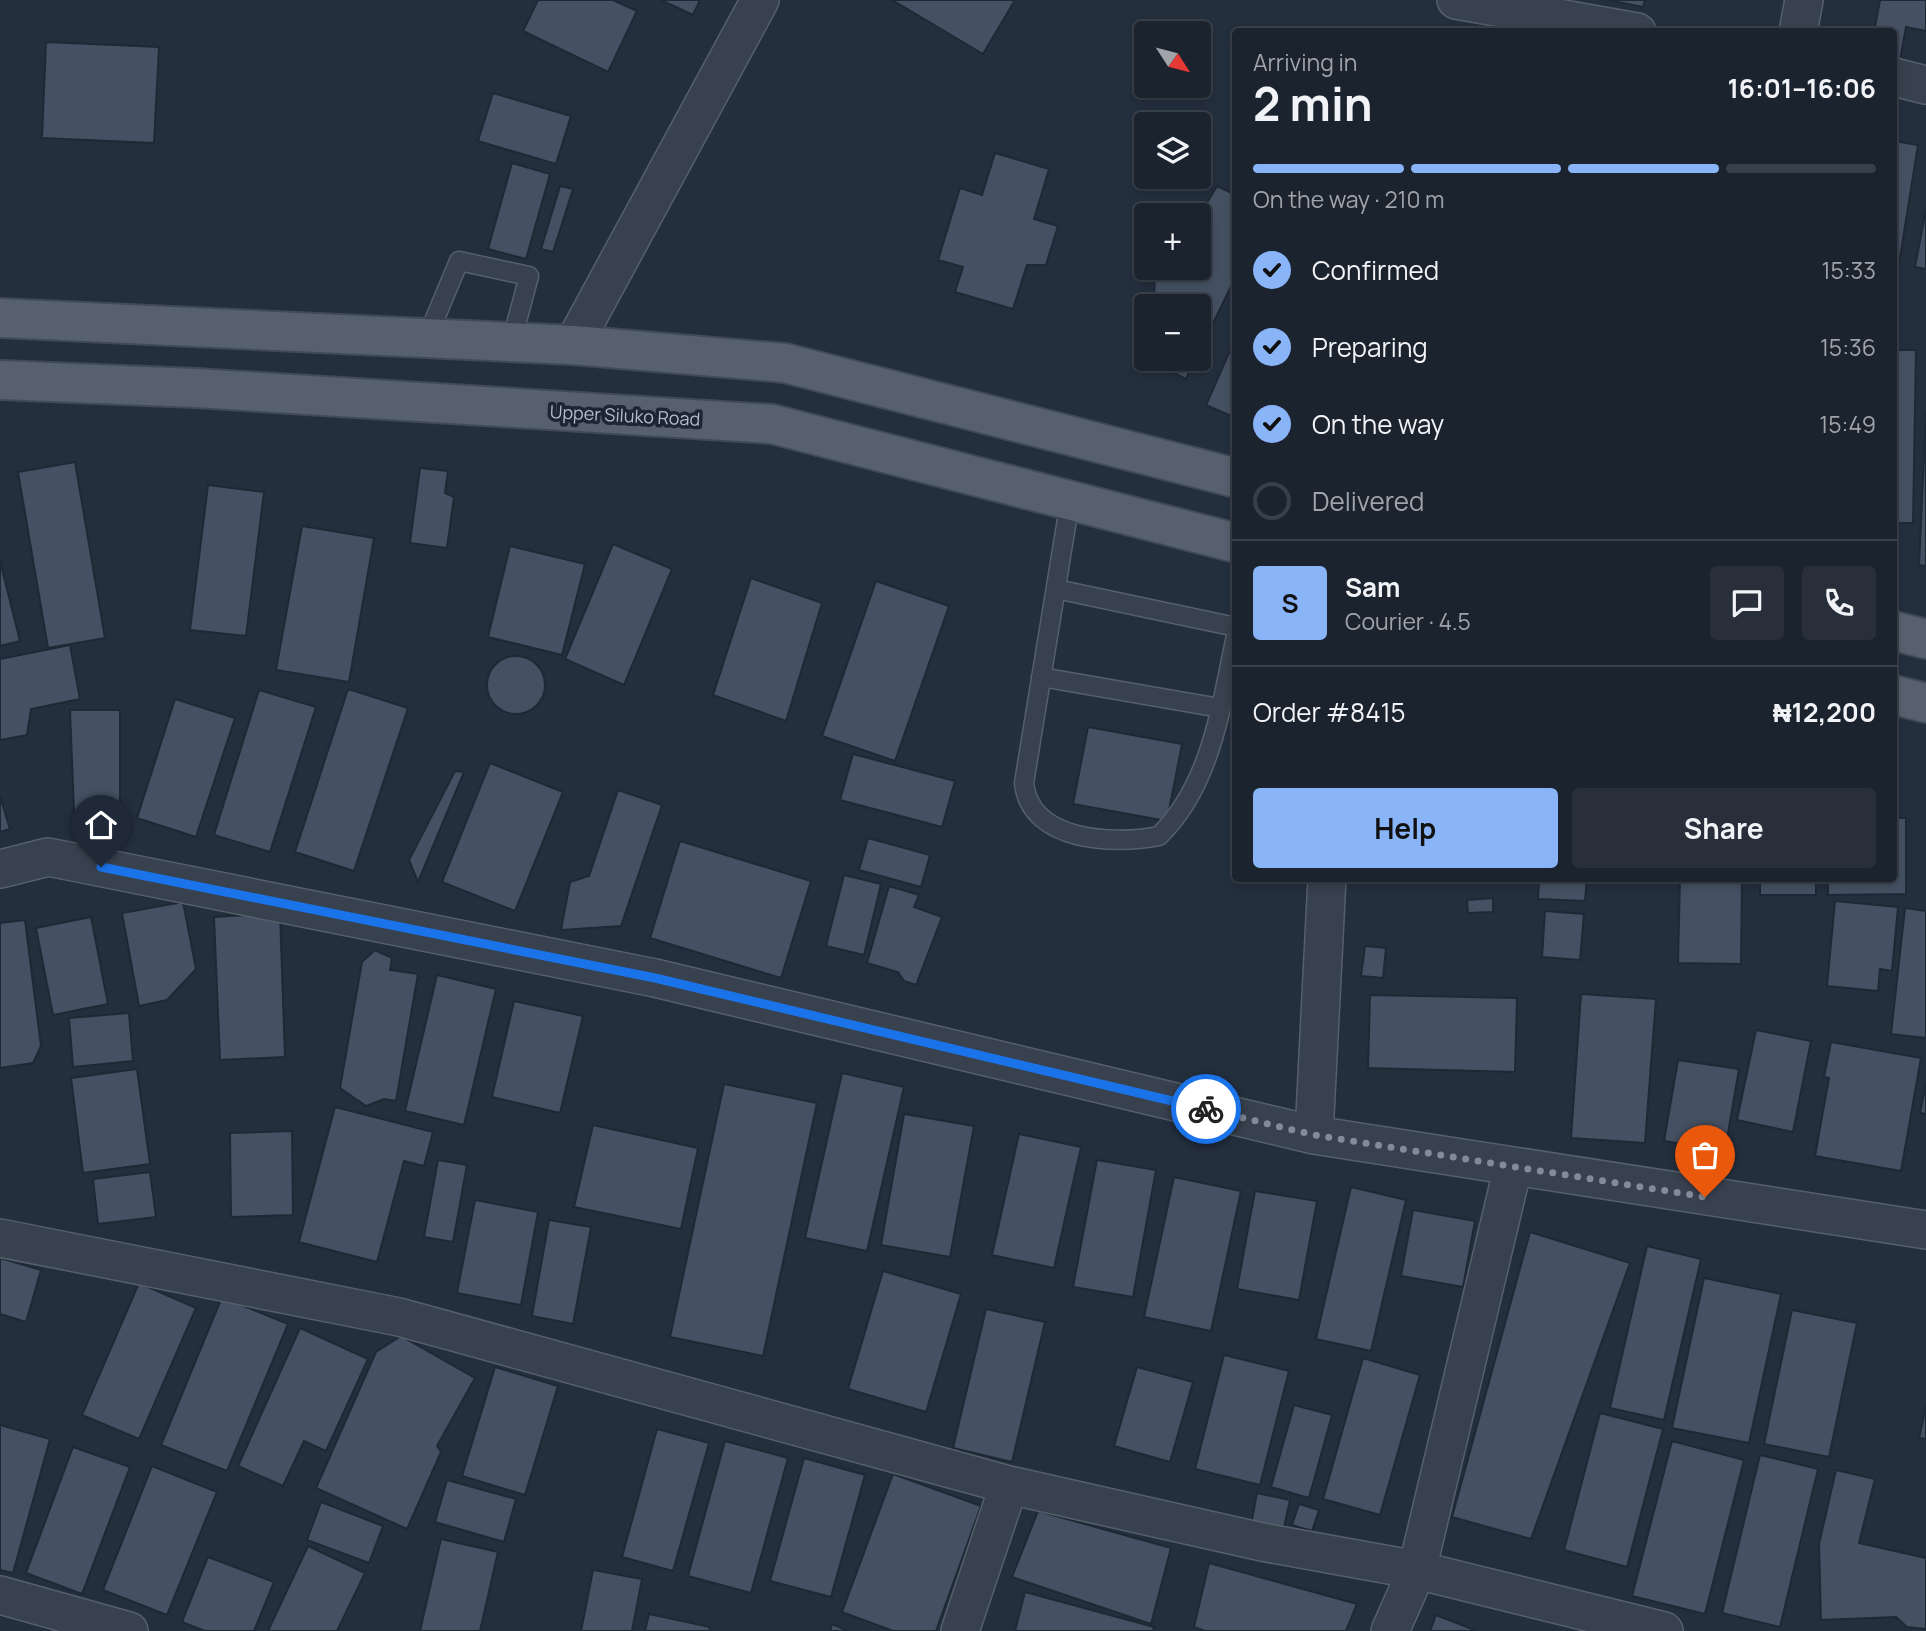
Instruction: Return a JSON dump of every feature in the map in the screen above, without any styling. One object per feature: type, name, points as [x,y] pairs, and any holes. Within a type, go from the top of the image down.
[{"type":"main road","points":[[0,318],[573,345],[785,363],[1232,477]]},
{"type":"main road","name":"Upper Siluko Road","points":[[0,380],[196,388],[772,424],[1232,542]]},
{"type":"main road","points":[[1897,633],[1926,639]]},
{"type":"main road","points":[[1897,696],[1926,703]]},
{"type":"street","points":[[573,345],[760,0]]},
{"type":"street","points":[[1455,0],[1614,28]]},
{"type":"street","points":[[1799,28],[1804,0]]},
{"type":"street","points":[[1897,78],[1926,85]]},
{"type":"street","points":[[0,869],[48,857],[641,975],[1314,1135],[1926,1230]]},
{"type":"street","points":[[1314,1135],[1327,882]]},
{"type":"street","points":[[1390,1631],[1417,1570],[1513,1167]]},
{"type":"street","points":[[0,1238],[399,1317],[1009,1485],[1262,1542],[1417,1570],[1664,1631]]},
{"type":"street","points":[[960,1631],[1009,1485]]},
{"type":"street","points":[[0,1595],[129,1631]]},
{"type":"lane","points":[[426,340],[459,261],[529,276],[511,343]]},
{"type":"lane","points":[[1070,501],[1024,783],[1026,801],[1039,817],[1058,828],[1104,841],[1135,841],[1159,836],[1173,823],[1201,773],[1232,654]]},
{"type":"lane","points":[[1056,589],[1232,625]]},
{"type":"lane","points":[[1041,677],[1220,708]]},
{"type":"building","points":[[538,0],[613,0],[637,11],[608,72],[523,31]]},
{"type":"building","points":[[661,0],[700,0],[693,15]]},
{"type":"building","points":[[892,0],[1015,0],[983,54]]},
{"type":"building","points":[[1608,0],[1645,0],[1643,7]]},
{"type":"building","points":[[1880,0],[1926,0],[1926,31],[1906,27],[1900,60],[1897,60],[1897,28],[1875,28]]},
{"type":"building","points":[[46,42],[159,47],[154,143],[42,138]]},
{"type":"building","points":[[493,93],[571,116],[556,164],[478,141]]},
{"type":"building","points":[[1897,142],[1918,145],[1897,276]]},
{"type":"building","points":[[995,153],[1049,169],[1034,219],[1058,226],[1046,265],[1027,265],[1013,309],[955,292],[963,267],[938,260],[960,188],[982,195]]},
{"type":"building","points":[[512,163],[550,174],[526,259],[488,249]]},
{"type":"building","points":[[560,186],[573,189],[553,252],[541,249]]},
{"type":"building","points":[[1217,186],[1232,193],[1232,284],[1211,327],[1211,294],[1154,294],[1155,280],[1211,280],[1211,203],[1207,203]]},
{"type":"building","points":[[1926,209],[1926,269],[1915,267]]},
{"type":"building","points":[[1232,346],[1232,416],[1206,405]]},
{"type":"building","points":[[1897,350],[1916,350],[1913,523],[1897,523]]},
{"type":"building","points":[[1172,371],[1190,371],[1186,379]]},
{"type":"building","points":[[1926,413],[1926,566],[1919,565]]},
{"type":"building","points":[[75,462],[105,638],[48,648],[18,472]]},
{"type":"building","points":[[420,468],[448,471],[445,493],[454,497],[447,548],[410,543]]},
{"type":"building","points":[[208,485],[264,492],[246,636],[190,630]]},
{"type":"building","points":[[302,526],[374,538],[349,682],[276,670]]},
{"type":"building","points":[[613,544],[672,569],[624,685],[565,659]]},
{"type":"building","points":[[510,546],[585,564],[562,655],[488,637]]},
{"type":"building","points":[[0,561],[20,641],[0,646]]},
{"type":"building","points":[[751,578],[822,603],[786,721],[713,695]]},
{"type":"building","points":[[876,581],[949,606],[895,761],[822,736]]},
{"type":"building","points":[[70,645],[80,699],[31,709],[27,735],[0,740],[0,659]]},
{"type":"building","points":[[516,656],[532,661],[540,669],[545,685],[540,701],[532,709],[516,714],[500,709],[492,701],[487,685],[492,669],[500,661]]},
{"type":"building","points":[[348,689],[408,708],[354,871],[295,852]]},
{"type":"building","points":[[259,690],[316,707],[270,852],[214,835]]},
{"type":"building","points":[[175,699],[235,718],[196,837],[137,818]]},
{"type":"building","points":[[70,710],[120,710],[120,810],[74,812]]},
{"type":"building","points":[[1088,727],[1182,744],[1167,821],[1073,804]]},
{"type":"building","points":[[853,754],[955,781],[942,827],[840,800]]},
{"type":"building","points":[[490,763],[563,792],[515,911],[442,882]]},
{"type":"building","points":[[455,771],[464,772],[418,882],[409,860]]},
{"type":"building","points":[[618,790],[662,805],[621,926],[561,930],[570,882],[589,876]]},
{"type":"building","points":[[0,796],[10,829],[0,832]]},
{"type":"building","points":[[1897,818],[1906,818],[1906,894],[1828,895],[1828,882],[1897,882]]},
{"type":"building","points":[[868,838],[930,855],[921,887],[859,870]]},
{"type":"building","points":[[680,841],[811,881],[781,978],[650,938]]},
{"type":"building","points":[[844,875],[881,884],[864,955],[826,946]]},
{"type":"building","points":[[1539,882],[1587,882],[1585,901],[1538,899]]},
{"type":"building","points":[[1680,882],[1742,882],[1741,964],[1678,963]]},
{"type":"building","points":[[1760,882],[1816,882],[1816,895],[1760,895]]},
{"type":"building","points":[[889,886],[919,895],[914,907],[942,917],[916,985],[904,981],[898,972],[867,963]]},
{"type":"building","points":[[1493,898],[1493,912],[1468,913],[1467,900]]},
{"type":"building","points":[[1835,901],[1898,907],[1892,971],[1880,969],[1878,991],[1827,986]]},
{"type":"building","points":[[183,902],[196,969],[167,1000],[139,1006],[122,913]]},
{"type":"building","points":[[1905,908],[1926,911],[1926,1038],[1891,1034]]},
{"type":"building","points":[[1545,911],[1584,914],[1580,960],[1542,957]]},
{"type":"building","points":[[280,913],[285,1057],[220,1060],[214,917]]},
{"type":"building","points":[[91,917],[108,1004],[53,1015],[36,928]]},
{"type":"building","points":[[25,920],[41,1046],[33,1063],[0,1068],[0,923]]},
{"type":"building","points":[[1365,946],[1386,948],[1383,978],[1361,976]]},
{"type":"building","points":[[375,950],[392,958],[390,970],[418,974],[396,1101],[384,1099],[366,1106],[340,1088],[362,962]]},
{"type":"building","points":[[437,975],[496,989],[464,1125],[405,1111]]},
{"type":"building","points":[[1581,994],[1656,999],[1645,1143],[1571,1138]]},
{"type":"building","points":[[1370,995],[1517,998],[1515,1072],[1368,1068]]},
{"type":"building","points":[[514,1001],[583,1016],[560,1113],[492,1097]]},
{"type":"building","points":[[129,1013],[133,1061],[73,1067],[69,1018]]},
{"type":"building","points":[[1756,1030],[1811,1041],[1793,1132],[1737,1120]]},
{"type":"building","points":[[1831,1042],[1921,1058],[1901,1171],[1815,1156],[1829,1078],[1824,1077]]},
{"type":"building","points":[[1678,1060],[1739,1069],[1725,1151],[1664,1141]]},
{"type":"building","points":[[137,1069],[150,1164],[83,1173],[71,1078]]},
{"type":"building","points":[[842,1073],[904,1087],[867,1251],[805,1238]]},
{"type":"building","points":[[1926,1083],[1926,1114],[1920,1113]]},
{"type":"building","points":[[724,1084],[817,1103],[763,1356],[670,1337]]},
{"type":"building","points":[[335,1107],[433,1132],[424,1166],[404,1161],[377,1262],[299,1242]]},
{"type":"building","points":[[904,1114],[974,1126],[950,1257],[881,1245]]},
{"type":"building","points":[[593,1125],[698,1148],[681,1229],[574,1207]]},
{"type":"building","points":[[292,1131],[293,1215],[231,1217],[230,1133]]},
{"type":"building","points":[[1019,1134],[1081,1147],[1054,1268],[992,1255]]},
{"type":"building","points":[[438,1160],[467,1165],[453,1242],[424,1237]]},
{"type":"building","points":[[1097,1160],[1156,1170],[1133,1297],[1073,1287]]},
{"type":"building","points":[[150,1172],[156,1217],[98,1224],[93,1179]]},
{"type":"building","points":[[1174,1177],[1241,1191],[1211,1331],[1144,1317]]},
{"type":"building","points":[[1351,1187],[1406,1200],[1371,1351],[1316,1339]]},
{"type":"building","points":[[1255,1191],[1317,1201],[1299,1300],[1237,1289]]},
{"type":"building","points":[[475,1200],[538,1212],[521,1305],[457,1293]]},
{"type":"building","points":[[1413,1210],[1475,1221],[1463,1287],[1401,1276]]},
{"type":"building","points":[[549,1220],[591,1227],[573,1324],[532,1316]]},
{"type":"building","points":[[1530,1232],[1630,1263],[1531,1539],[1452,1517]]},
{"type":"building","points":[[1647,1246],[1701,1259],[1664,1420],[1610,1408]]},
{"type":"building","points":[[0,1258],[41,1270],[26,1322],[0,1314]]},
{"type":"building","points":[[883,1271],[961,1294],[926,1412],[848,1389]]},
{"type":"building","points":[[1704,1278],[1781,1294],[1749,1443],[1672,1428]]},
{"type":"building","points":[[139,1283],[196,1308],[139,1439],[82,1415]]},
{"type":"building","points":[[222,1297],[288,1324],[227,1471],[161,1445]]},
{"type":"building","points":[[986,1309],[1045,1322],[1012,1462],[953,1448]]},
{"type":"building","points":[[1792,1310],[1857,1323],[1829,1457],[1764,1444]]},
{"type":"building","points":[[300,1328],[368,1359],[326,1451],[304,1441],[283,1486],[238,1466]]},
{"type":"building","points":[[401,1336],[475,1378],[437,1446],[441,1452],[407,1529],[316,1488],[376,1352]]},
{"type":"building","points":[[1224,1355],[1289,1371],[1260,1485],[1195,1469]]},
{"type":"building","points":[[1363,1358],[1420,1375],[1380,1515],[1323,1499]]},
{"type":"building","points":[[495,1367],[558,1386],[525,1495],[462,1476]]},
{"type":"building","points":[[1137,1367],[1193,1382],[1170,1462],[1114,1446]]},
{"type":"building","points":[[1294,1405],[1332,1415],[1309,1498],[1271,1487]]},
{"type":"building","points":[[1926,1406],[1926,1439],[1919,1438]]},
{"type":"building","points":[[1600,1413],[1663,1429],[1627,1567],[1564,1550]]},
{"type":"building","points":[[0,1425],[50,1439],[13,1573],[0,1570]]},
{"type":"building","points":[[657,1429],[709,1443],[673,1571],[622,1557]]},
{"type":"building","points":[[725,1441],[788,1458],[751,1593],[688,1576]]},
{"type":"building","points":[[1672,1441],[1744,1460],[1705,1614],[1632,1596]]},
{"type":"building","points":[[73,1447],[130,1467],[82,1594],[26,1573]]},
{"type":"building","points":[[1760,1455],[1818,1469],[1780,1627],[1722,1613]]},
{"type":"building","points":[[804,1458],[865,1475],[831,1597],[770,1581]]},
{"type":"building","points":[[152,1466],[217,1492],[167,1615],[103,1590]]},
{"type":"building","points":[[1836,1470],[1875,1479],[1859,1543],[1926,1558],[1926,1629],[1907,1627],[1896,1617],[1821,1620],[1819,1544]]},
{"type":"building","points":[[893,1474],[981,1506],[936,1631],[893,1631],[842,1612]]},
{"type":"building","points":[[447,1480],[516,1499],[504,1542],[435,1522]]},
{"type":"building","points":[[1257,1493],[1290,1500],[1283,1532],[1251,1525]]},
{"type":"building","points":[[321,1502],[383,1526],[369,1563],[307,1540]]},
{"type":"building","points":[[1299,1504],[1319,1510],[1312,1531],[1292,1525]]},
{"type":"building","points":[[1038,1511],[1171,1548],[1151,1624],[1012,1577]]},
{"type":"building","points":[[441,1539],[498,1552],[480,1631],[420,1631]]},
{"type":"building","points":[[308,1546],[365,1573],[337,1631],[268,1631]]},
{"type":"building","points":[[208,1557],[274,1582],[254,1631],[205,1631],[182,1622]]},
{"type":"building","points":[[1209,1563],[1357,1604],[1346,1631],[1205,1631],[1194,1627]]},
{"type":"building","points":[[593,1570],[642,1579],[632,1631],[581,1631]]},
{"type":"building","points":[[1025,1592],[1154,1627],[1153,1631],[1015,1631]]},
{"type":"building","points":[[649,1614],[710,1627],[709,1631],[645,1631]]},
{"type":"building","points":[[1436,1615],[1477,1631],[1430,1631]]},
{"type":"building","points":[[832,1624],[848,1631],[830,1631]]},
{"type":"way so far","points":[[1206,1109],[1314,1135],[1705,1197]]},
{"type":"route","points":[[101,867],[655,978],[1206,1109]]}]
